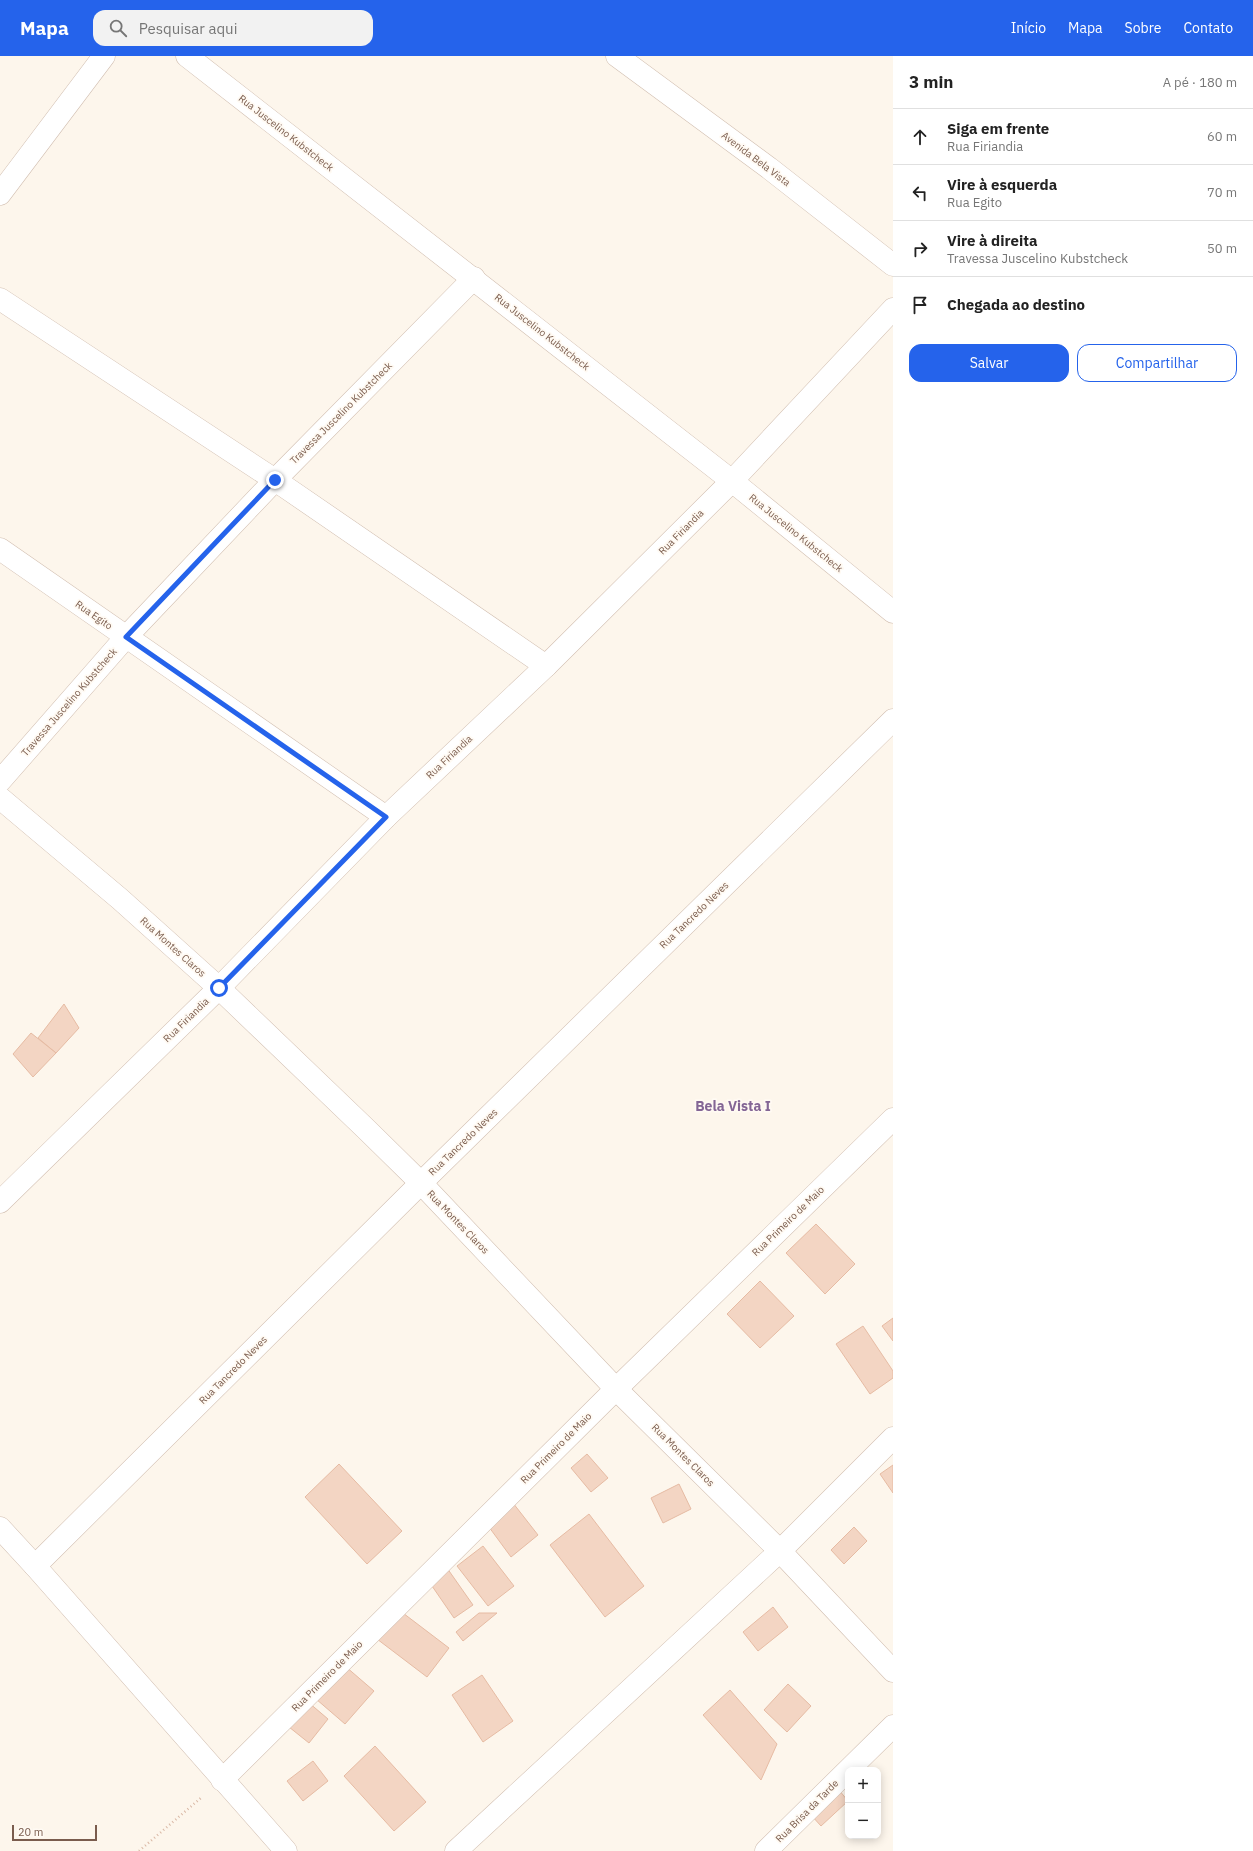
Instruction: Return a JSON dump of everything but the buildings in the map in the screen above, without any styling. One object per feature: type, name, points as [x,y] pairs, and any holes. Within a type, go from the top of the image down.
[{"type":"street","points":[[0,194],[104,56]]},
{"type":"street","name":"Rua Juscelino Kubstcheck","points":[[187,56],[474,278],[732,481],[893,612]]},
{"type":"street","name":"Avenida Bela Vista","points":[[617,56],[769,168],[893,265]]},
{"type":"street","name":"Travessa Juscelino Kubstcheck","points":[[0,781],[126,637],[275,480],[474,278]]},
{"type":"street","points":[[0,299],[275,480],[546,666]]},
{"type":"street","name":"Rua Firiandia","points":[[0,1202],[219,988],[386,817],[546,666],[732,481],[893,309]]},
{"type":"street","name":"Rua Egito","points":[[0,549],[386,817]]},
{"type":"street","name":"Rua Tancredo Neves","points":[[35,1566],[421,1183],[893,720]]},
{"type":"street","name":"Rua Montes Claros","points":[[0,798],[120,899],[219,988],[421,1183],[616,1389],[780,1551],[893,1671]]},
{"type":"street","name":"Rua Primeiro de Maio","points":[[222,1780],[616,1389],[893,1119]]},
{"type":"street","points":[[456,1851],[780,1551],[893,1438]]},
{"type":"street","points":[[0,1528],[286,1851]]},
{"type":"street","name":"Rua Brisa da Tarde","points":[[766,1851],[893,1726]]},
{"type":"path","points":[[139,1851],[222,1780]]},
{"type":"district","name":"Bela Vista I","points":[[733,1106]]},
{"type":"route","points":[[219,988],[386,817],[126,637],[275,480]]}]
